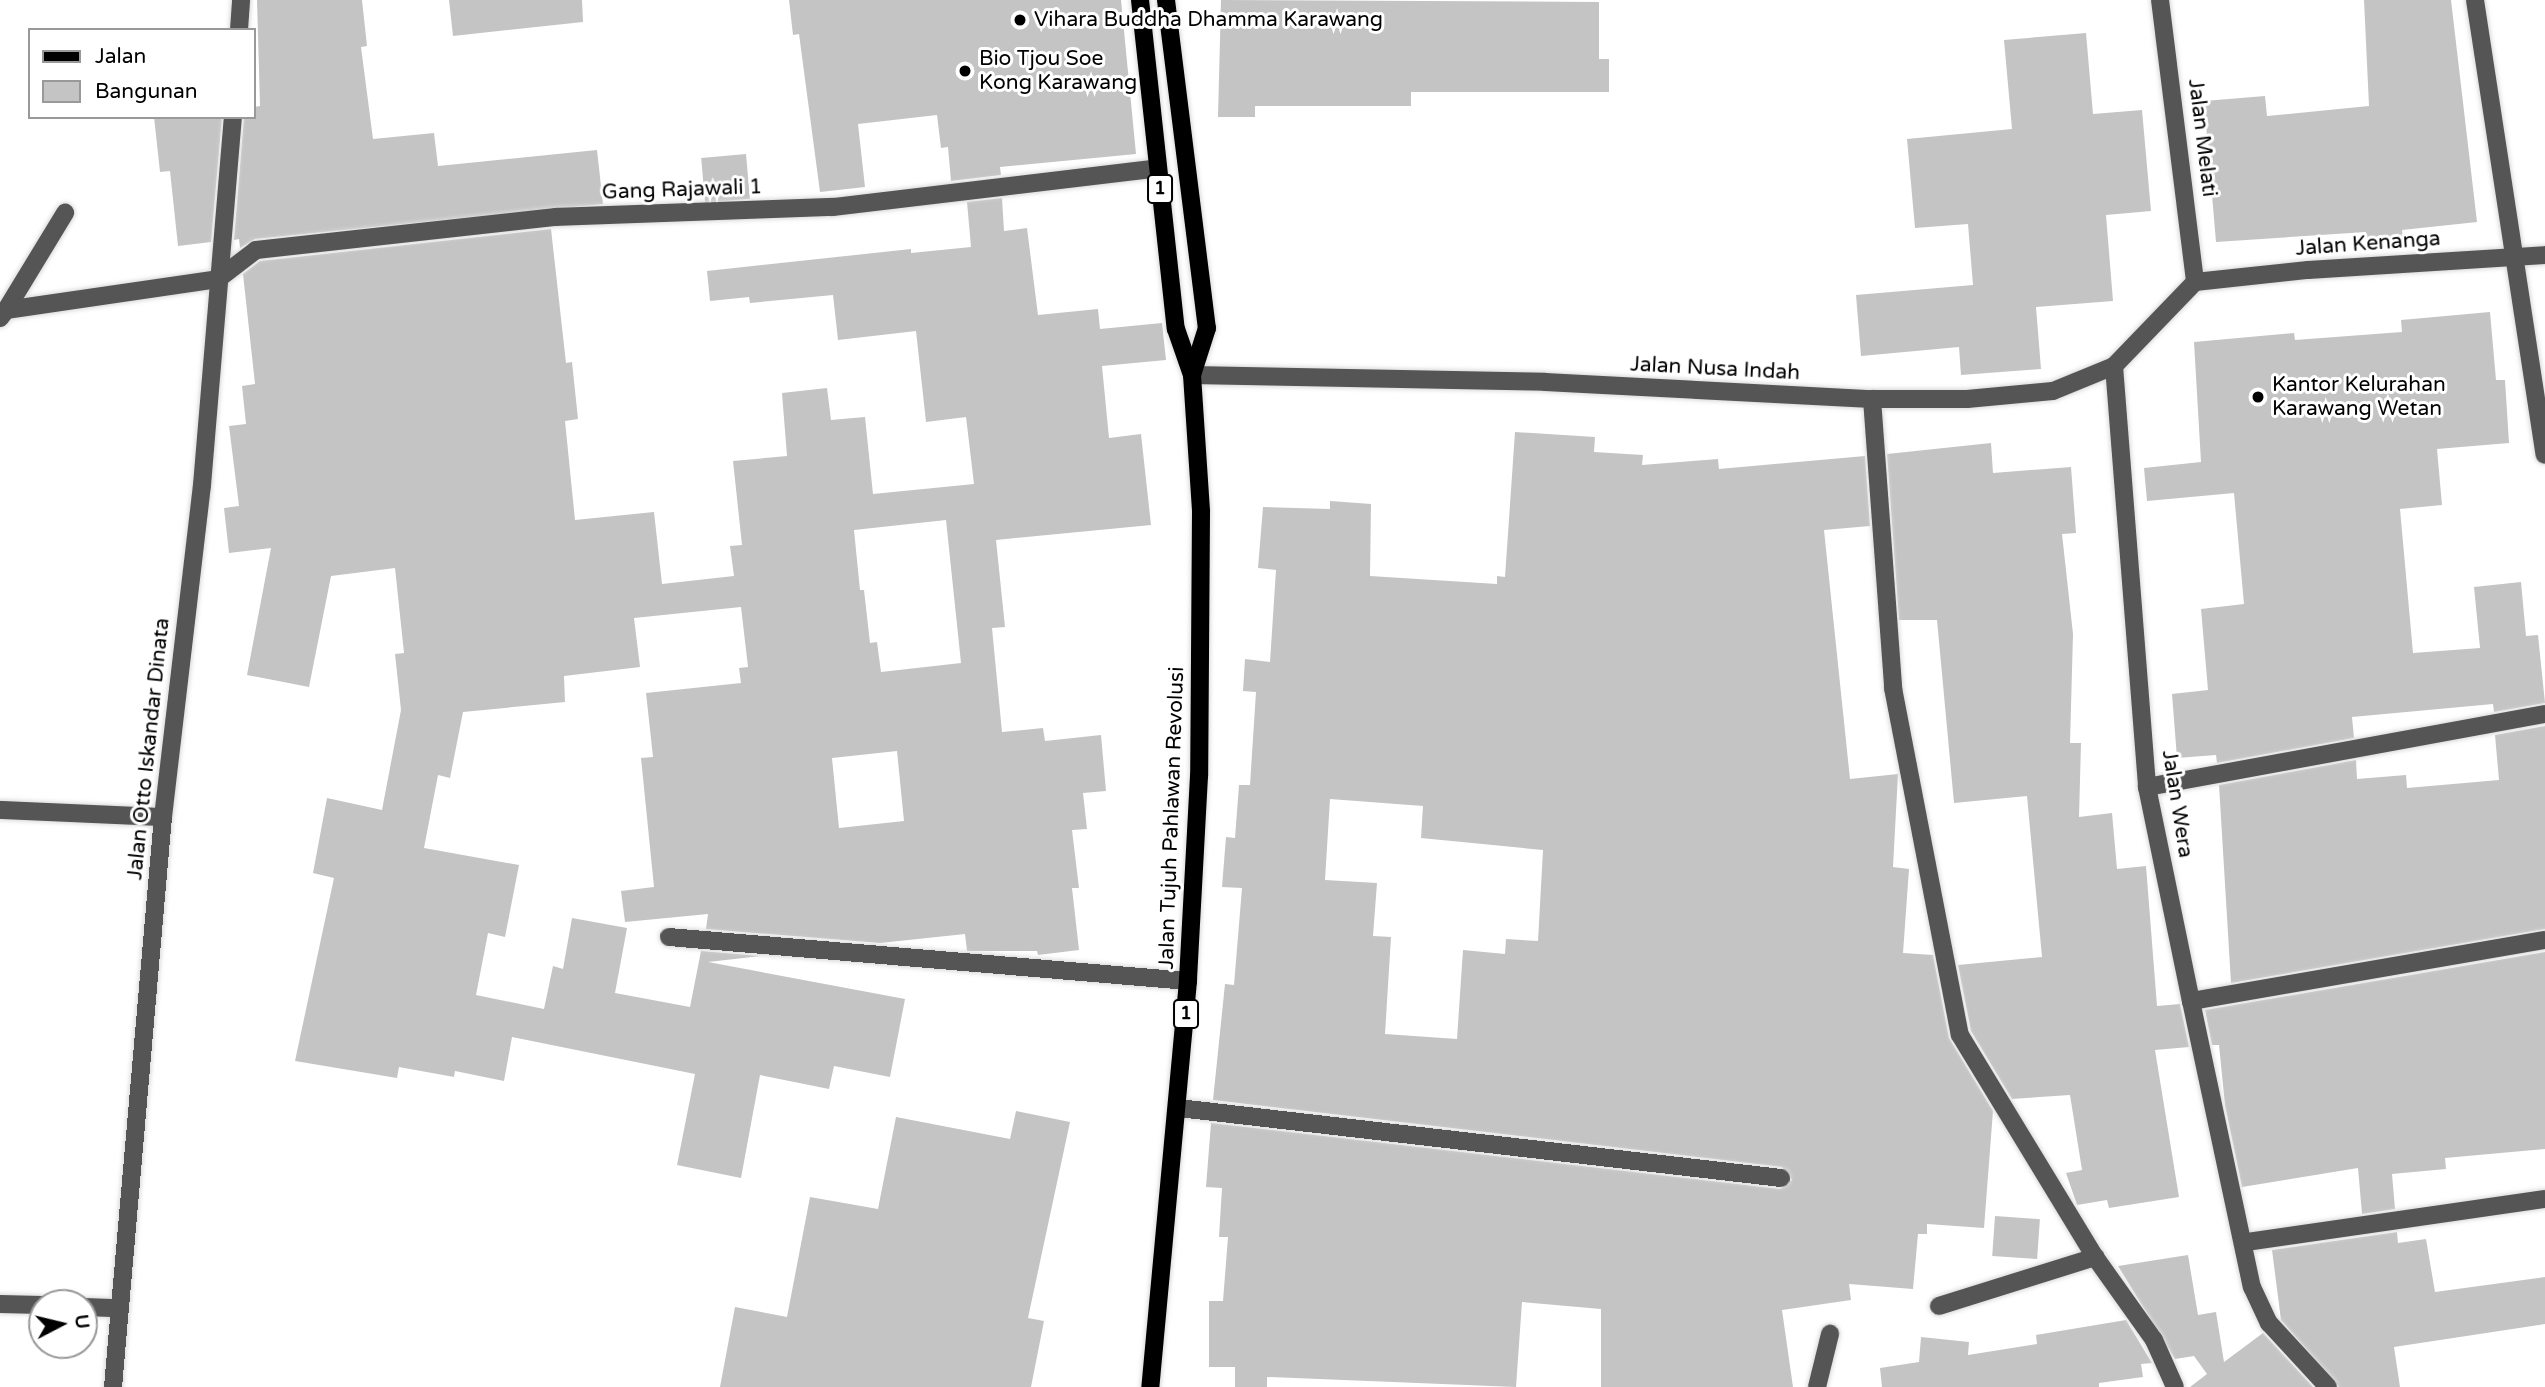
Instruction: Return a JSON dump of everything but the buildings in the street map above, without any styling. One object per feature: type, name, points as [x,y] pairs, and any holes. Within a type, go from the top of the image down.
[{"type":"main road","name":"Jalan Tujuh Pahlawan Revolusi","points":[[1140,0],[1176,329],[1192,375],[1201,512],[1202,639],[1180,1108],[1150,1387]]},
{"type":"main road","name":"Jalan Tujuh Pahlawan Revolusi","points":[[1166,0],[1207,328],[1192,375]]},
{"type":"street","points":[[239,28],[242,0]]},
{"type":"street","name":"Jalan Melati","points":[[2160,0],[2195,282]]},
{"type":"street","points":[[2474,0],[2545,455]]},
{"type":"street","name":"Jalan Otto Iskandar Dinata","points":[[113,1387],[163,817],[202,485],[233,119]]},
{"type":"street","name":"Gang Rajawali 1","points":[[218,279],[256,250],[556,217],[833,208],[1157,168]]},
{"type":"street","points":[[3,314],[65,213]]},
{"type":"street","name":"Jalan Kenanga","points":[[2195,282],[2308,270],[2545,255]]},
{"type":"street","points":[[3,314],[218,279]]},
{"type":"street","name":"Jalan Nusa Indah","points":[[1192,375],[1545,382],[1872,400],[1967,398],[2053,391],[2114,366],[2195,282]]},
{"type":"street","name":"Jalan Wera","points":[[2114,366],[2147,788],[2191,1001],[2246,1242],[2252,1287],[2269,1323],[2328,1387]]},
{"type":"street","points":[[1872,400],[1893,688],[1960,1035],[2095,1257],[2154,1340],[2175,1387]]},
{"type":"street","points":[[2147,788],[2545,714]]},
{"type":"street","points":[[0,810],[163,817]]},
{"type":"street","points":[[669,937],[1188,981]]},
{"type":"street","points":[[2191,1001],[2545,940]]},
{"type":"street","points":[[1180,1108],[1781,1178]]},
{"type":"street","points":[[2246,1242],[2545,1199]]},
{"type":"street","points":[[1939,1306],[2095,1257]]},
{"type":"street","points":[[0,1304],[28,1305]]},
{"type":"street","points":[[98,1307],[119,1308]]},
{"type":"street","points":[[1816,1387],[1830,1334]]},
{"type":"place","name":"Vihara Buddha Dhamma Karawang","points":[[1020,20]]},
{"type":"place","name":"Bio Tjou Soe Kong Karawang","points":[[965,71]]},
{"type":"place","name":"Kantor Kelurahan Karawang Wetan","points":[[2258,397]]}]
